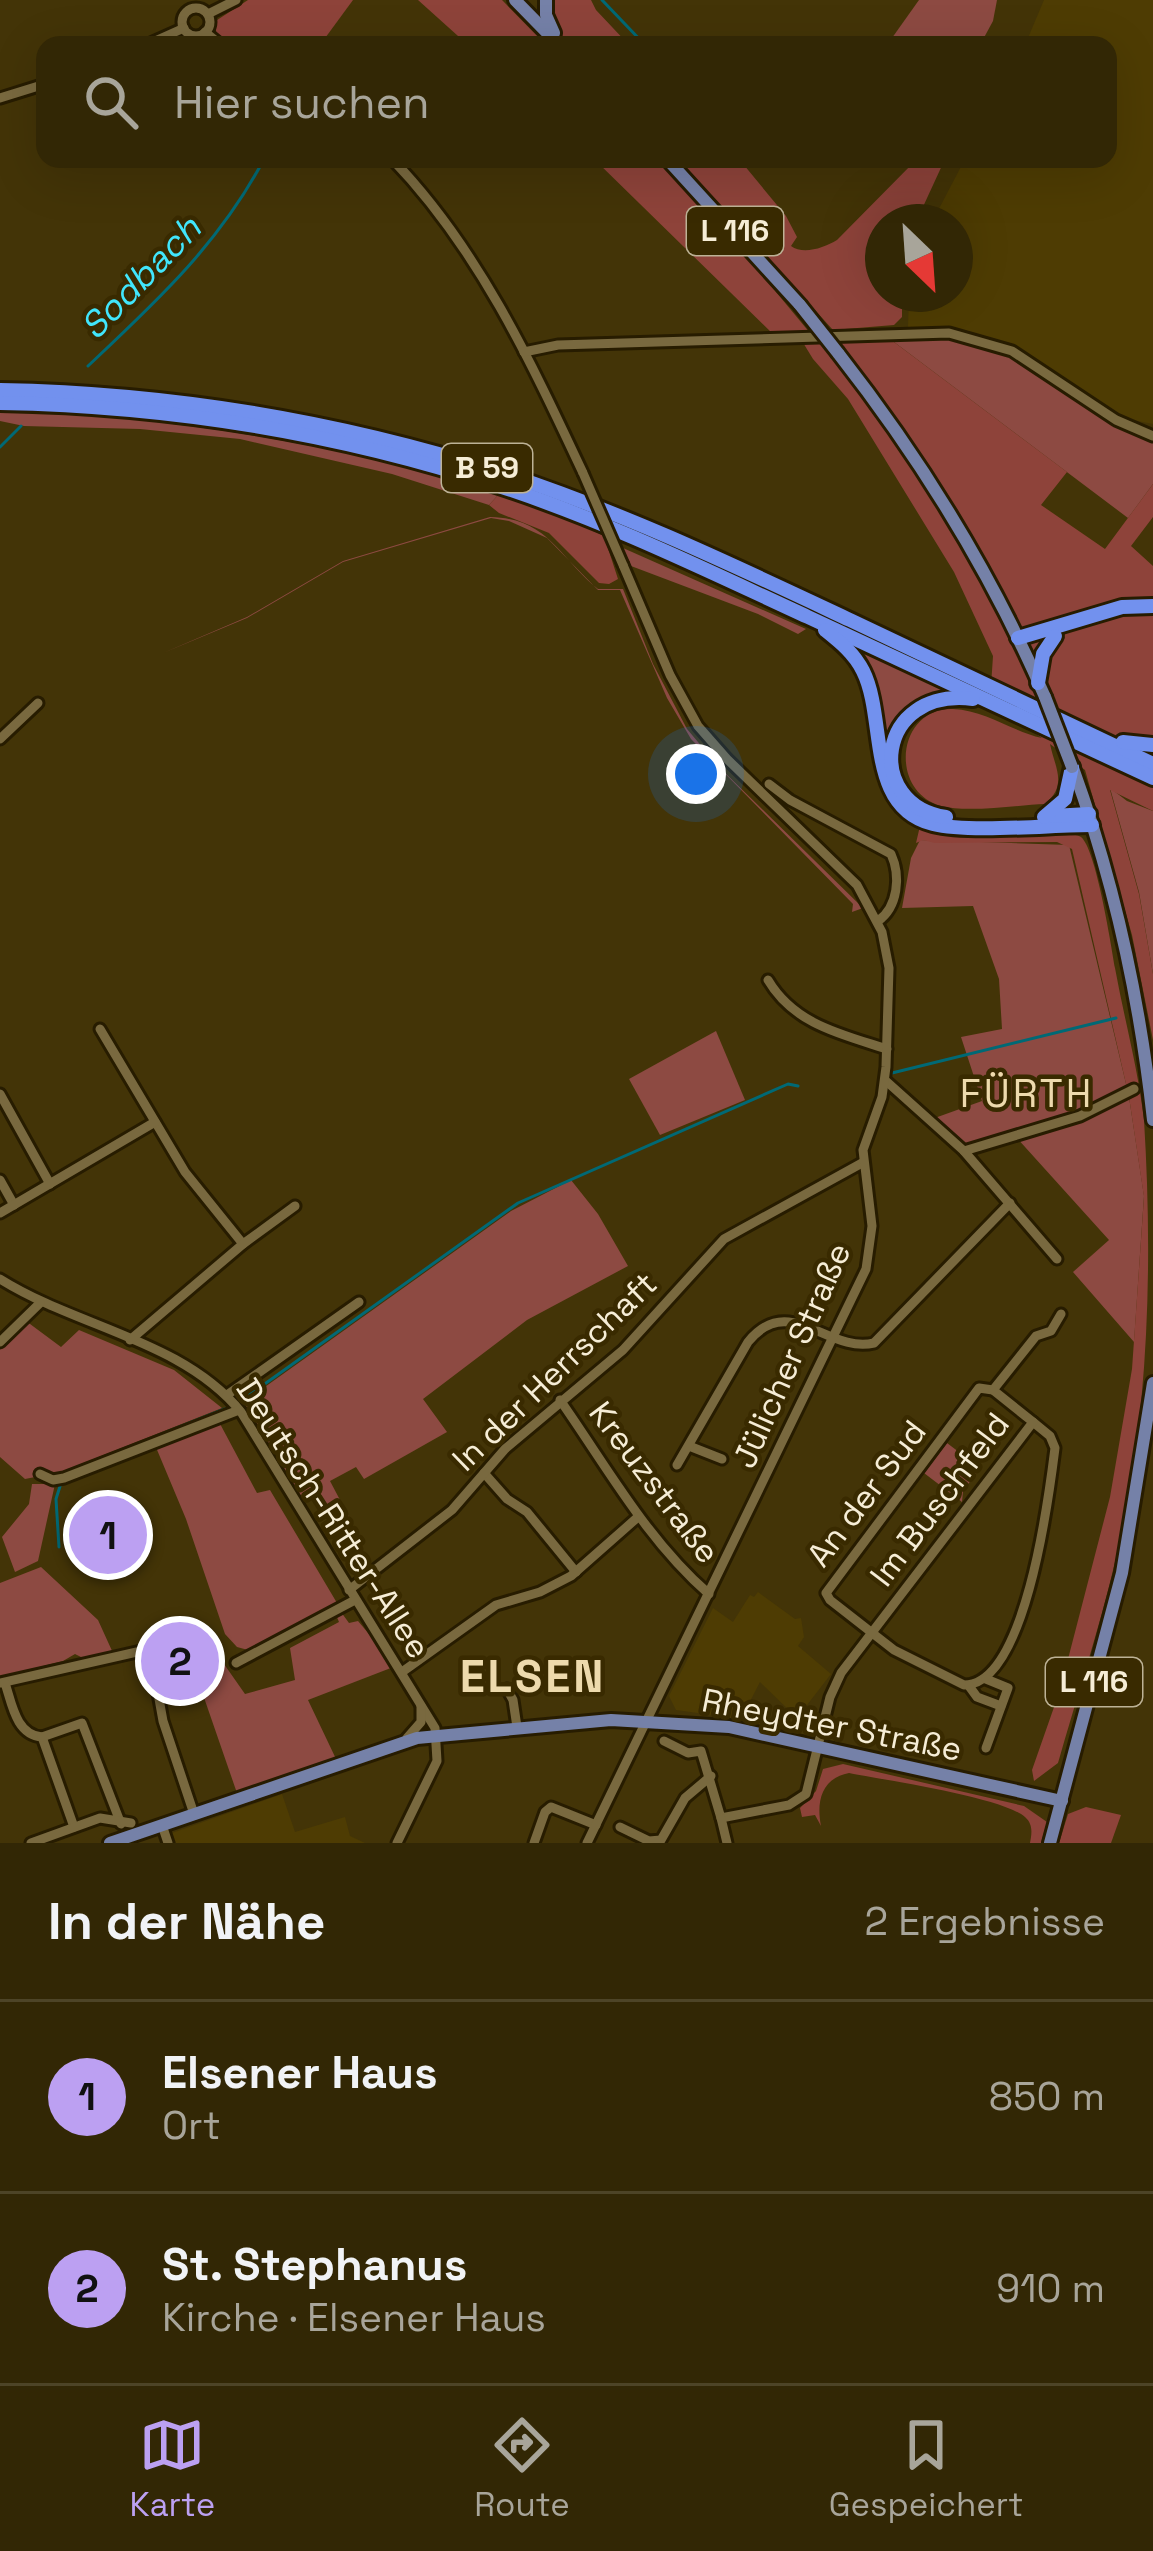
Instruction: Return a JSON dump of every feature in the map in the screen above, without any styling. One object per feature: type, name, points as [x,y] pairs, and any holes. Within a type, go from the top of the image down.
[{"type":"highway","name":"B 59","points":[[0,390],[129,397],[268,415],[394,442],[499,472],[713,556],[1153,764]]},
{"type":"highway","name":"B 59","points":[[0,403],[102,407],[214,419],[319,438],[518,492],[614,529],[1153,778]]},
{"type":"highway","points":[[1020,642],[1122,607],[1153,606]]},
{"type":"highway","points":[[1020,642],[1126,616],[1153,616]]},
{"type":"highway","points":[[812,619],[862,668],[873,698],[886,780],[908,812],[941,826],[1091,820]]},
{"type":"highway","points":[[1041,690],[1042,658],[1055,636]]},
{"type":"highway","points":[[990,701],[945,697],[912,711],[902,723],[892,744],[892,767],[898,786],[913,804],[938,816],[1091,820]]},
{"type":"highway","points":[[1065,722],[1131,744],[1153,745]]},
{"type":"highway","points":[[1044,817],[1065,799],[1072,766]]},
{"type":"main road","points":[[545,0],[555,36]]},
{"type":"main road","points":[[524,3],[552,36]]},
{"type":"main road","name":"L 116","points":[[676,168],[838,352],[928,478],[1020,642],[1091,820],[1133,989],[1153,1120]]},
{"type":"main road","name":"L 116","points":[[1050,1843],[1122,1573],[1153,1384]]},
{"type":"main road","name":"Rheydter Straße","points":[[110,1843],[436,1734],[648,1719],[721,1726],[1062,1801]]},
{"type":"street","points":[[174,0],[186,12]]},
{"type":"street","points":[[208,14],[236,0]]},
{"type":"street","points":[[184,28],[194,35],[205,32],[210,22],[208,14],[196,8],[186,12]]},
{"type":"street","points":[[184,28],[186,12]]},
{"type":"street","points":[[166,36],[184,28]]},
{"type":"street","points":[[205,32],[210,36]]},
{"type":"street","points":[[0,98],[36,87]]},
{"type":"street","points":[[399,168],[464,250],[524,352],[583,473],[676,688],[701,730],[857,886],[877,919]]},
{"type":"street","points":[[524,352],[550,346],[949,333],[1012,351],[1121,423],[1153,436]]},
{"type":"street","points":[[0,740],[38,703]]},
{"type":"street","name":"Jülicher Straße","points":[[587,1843],[833,1338],[870,1251],[872,1217],[862,1162],[886,1081],[889,968],[877,919],[893,905],[896,866],[891,854],[790,800],[770,784]]},
{"type":"street","points":[[767,980],[802,1018],[887,1049]]},
{"type":"street","points":[[100,1029],[199,1192],[243,1244]]},
{"type":"street","points":[[886,1081],[964,1151],[1057,1259]]},
{"type":"street","points":[[964,1151],[1080,1117],[1134,1089]]},
{"type":"street","points":[[1,1097],[50,1184]]},
{"type":"street","points":[[0,1213],[154,1122]]},
{"type":"street","name":"In der Herrschaft","points":[[236,1663],[352,1595],[446,1514],[560,1400],[623,1350],[724,1239],[862,1162]]},
{"type":"street","points":[[0,1180],[14,1205]]},
{"type":"street","points":[[677,1465],[748,1342],[760,1330],[792,1322],[863,1346],[877,1342],[1010,1203]]},
{"type":"street","points":[[130,1340],[243,1244],[296,1206]]},
{"type":"street","name":"Deutsch-Ritter-Allee","points":[[0,1280],[40,1303],[183,1362],[227,1396],[420,1701],[436,1734]]},
{"type":"street","points":[[0,1342],[40,1303]]},
{"type":"street","points":[[227,1396],[359,1303]]},
{"type":"street","name":"Im Buschfeld","points":[[721,1818],[799,1800],[812,1782],[835,1685],[1034,1422],[993,1390],[1036,1336],[1051,1331],[1061,1314]]},
{"type":"street","name":"An der Sud","points":[[870,1634],[830,1600],[828,1587],[979,1388],[993,1390]]},
{"type":"street","name":"Kreuzstraße","points":[[560,1400],[638,1517],[680,1569],[709,1594]]},
{"type":"street","points":[[45,1477],[68,1477],[239,1410]]},
{"type":"street","points":[[969,1685],[986,1679],[1012,1641],[1043,1529],[1055,1448],[1050,1436],[1034,1422]]},
{"type":"street","points":[[689,1446],[722,1459]]},
{"type":"street","points":[[484,1473],[507,1499],[527,1512],[576,1572]]},
{"type":"street","points":[[402,1672],[499,1604],[544,1590],[576,1572],[638,1517]]},
{"type":"street","points":[[870,1634],[912,1662],[969,1685],[976,1696],[1001,1706]]},
{"type":"street","points":[[31,1843],[100,1818],[126,1823],[82,1723],[32,1736],[22,1729],[2,1683],[150,1648],[163,1721],[194,1814]]},
{"type":"street","points":[[986,1679],[1008,1688],[986,1748]]},
{"type":"street","points":[[507,1690],[514,1700],[517,1726]]},
{"type":"street","name":"Deutsch-Ritter-Allee","points":[[398,1743],[420,1724],[420,1701]]},
{"type":"street","points":[[397,1843],[437,1761],[436,1734]]},
{"type":"street","points":[[42,1737],[74,1827]]},
{"type":"street","points":[[664,1741],[688,1753],[701,1751],[727,1843]]},
{"type":"street","points":[[620,1828],[658,1841],[686,1798],[711,1776]]},
{"type":"street","points":[[534,1843],[544,1814],[551,1808],[596,1825]]},
{"type":"street","points":[[162,1825],[168,1843]]},
{"type":"shaded area","points":[[248,0],[353,0],[327,36],[218,36],[214,22]]},
{"type":"shaded area","points":[[418,0],[502,0],[537,36],[458,36]]},
{"type":"shaded area","points":[[548,0],[591,0],[621,36],[562,36]]},
{"type":"shaded area","points":[[919,0],[997,0],[985,36],[893,36]]},
{"type":"shaded area","points":[[1044,0],[1153,0],[1153,424],[1122,418],[1039,361],[980,335],[908,327],[908,312],[973,312],[973,204],[941,204],[960,168],[1117,168],[1117,36],[1029,36]]},
{"type":"shaded area","points":[[603,168],[664,168],[810,333],[792,334],[886,336],[1067,472],[1041,505],[1105,549],[1153,484],[1153,517],[1131,546],[1153,566],[1153,811],[1110,790],[1139,894],[1153,974],[1153,1040],[1132,935],[1085,770],[1050,744],[1058,783],[1045,804],[952,808],[924,797],[913,784],[906,751],[920,721],[934,712],[965,710],[1042,738],[990,701],[993,656],[954,572],[848,399],[802,341],[775,336]]},
{"type":"shaded area","points":[[686,168],[746,168],[786,216],[797,237],[791,246],[796,249],[820,248],[837,240],[865,212],[865,312],[902,312],[894,325],[833,330]]},
{"type":"shaded area","points":[[908,168],[941,168],[924,204],[873,204]]},
{"type":"shaded area","points":[[886,336],[961,342],[1032,367],[1105,416],[1153,439],[1153,484],[1128,518]]},
{"type":"shaded area","points":[[0,411],[127,419],[252,435],[376,460],[499,494],[489,505],[392,474],[240,439],[140,429],[24,426],[0,421]]},
{"type":"shaded area","points":[[499,494],[604,536],[618,579],[599,583],[549,533],[499,513],[489,505]]},
{"type":"shaded area","points":[[490,517],[526,524],[547,538],[491,518],[343,562],[247,618],[163,653],[247,617],[343,561]]},
{"type":"shaded area","points":[[623,548],[806,629],[798,634],[631,566]]},
{"type":"shaded area","points":[[590,582],[598,589],[623,589],[653,664],[687,729],[720,768],[863,908],[852,912],[853,904],[691,739],[667,698],[620,590],[598,590]]},
{"type":"shaded area","points":[[857,650],[947,691],[911,709],[887,743],[874,683]]},
{"type":"shaded area","points":[[1110,788],[1153,811],[1153,974],[1139,892]]},
{"type":"shaded area","points":[[920,826],[1081,837],[1102,898],[1144,1120],[1146,1342],[1126,1508],[1102,1613],[1058,1763],[1034,1781],[1032,1770],[1060,1690],[1110,1497],[1132,1369],[1144,1197],[1129,1097],[1072,849],[1057,842],[916,843]]},
{"type":"shaded area","points":[[920,840],[1069,845],[1127,1088],[1073,1116],[964,1147],[932,1119],[982,1101],[961,1037],[1002,1029],[999,979],[973,906],[902,908],[911,858]]},
{"type":"shaded area","points":[[716,1031],[745,1100],[660,1135],[629,1079]]},
{"type":"shaded area","points":[[1129,1097],[1144,1196],[1134,1342],[1073,1272],[1109,1240],[1016,1137],[1081,1120]]},
{"type":"shaded area","points":[[571,1180],[598,1214],[628,1266],[527,1320],[423,1399],[447,1432],[364,1479],[356,1467],[330,1481],[349,1517],[337,1523],[320,1493],[304,1502],[244,1402],[511,1211]]},
{"type":"shaded area","points":[[26,1321],[61,1347],[79,1330],[174,1370],[222,1408],[61,1472],[25,1479],[0,1457],[0,1346]]},
{"type":"shaded area","points":[[218,1420],[257,1493],[270,1490],[337,1603],[248,1650],[237,1647],[225,1634],[155,1445]]},
{"type":"shaded area","points":[[947,1443],[980,1468],[963,1491],[962,1502],[924,1473]]},
{"type":"shaded area","points":[[32,1484],[55,1484],[38,1561],[15,1572],[2,1537],[29,1504]]},
{"type":"shaded area","points":[[41,1567],[98,1620],[113,1653],[85,1659],[75,1654],[0,1677],[0,1583]]},
{"type":"shaded area","points":[[758,1592],[795,1619],[801,1618],[804,1637],[798,1646],[831,1674],[797,1718],[760,1682],[741,1719],[676,1710],[669,1696],[713,1608],[733,1622],[750,1595]]},
{"type":"shaded area","points":[[341,1612],[349,1623],[358,1621],[396,1666],[308,1700],[337,1761],[238,1796],[200,1686],[207,1668],[224,1664],[245,1694],[295,1680],[290,1648],[339,1622],[336,1615]]},
{"type":"shaded area","points":[[843,1764],[1024,1806],[1047,1822],[1041,1843],[1030,1843],[1025,1817],[993,1803],[849,1773],[833,1780],[823,1792],[821,1826],[815,1815],[802,1817],[800,1808],[816,1791],[823,1769]]},
{"type":"shaded area","points":[[282,1794],[295,1832],[345,1817],[350,1836],[365,1843],[176,1843],[172,1833]]},
{"type":"shaded area","points":[[1086,1807],[1121,1815],[1111,1843],[1059,1843],[1068,1814]]},
{"type":"waterway","points":[[602,0],[636,36]]},
{"type":"waterway","name":"Sodbach","points":[[88,366],[207,245],[259,168]]},
{"type":"waterway","name":"Sodbach","points":[[0,447],[21,426]]},
{"type":"waterway","points":[[892,1073],[1116,1018]]},
{"type":"waterway","points":[[245,1398],[518,1203],[788,1084],[798,1086]]},
{"type":"waterway","points":[[62,1474],[225,1409]]},
{"type":"waterway","points":[[59,1547],[56,1499],[61,1483]]},
{"type":"place","name":"Elsener Haus","points":[[108,1535]]},
{"type":"place","name":"St. Stephanus","points":[[180,1661]]},
{"type":"district","name":"FÜRTH","points":[[1027,1093]]},
{"type":"district","name":"ELSEN","points":[[533,1676]]}]
